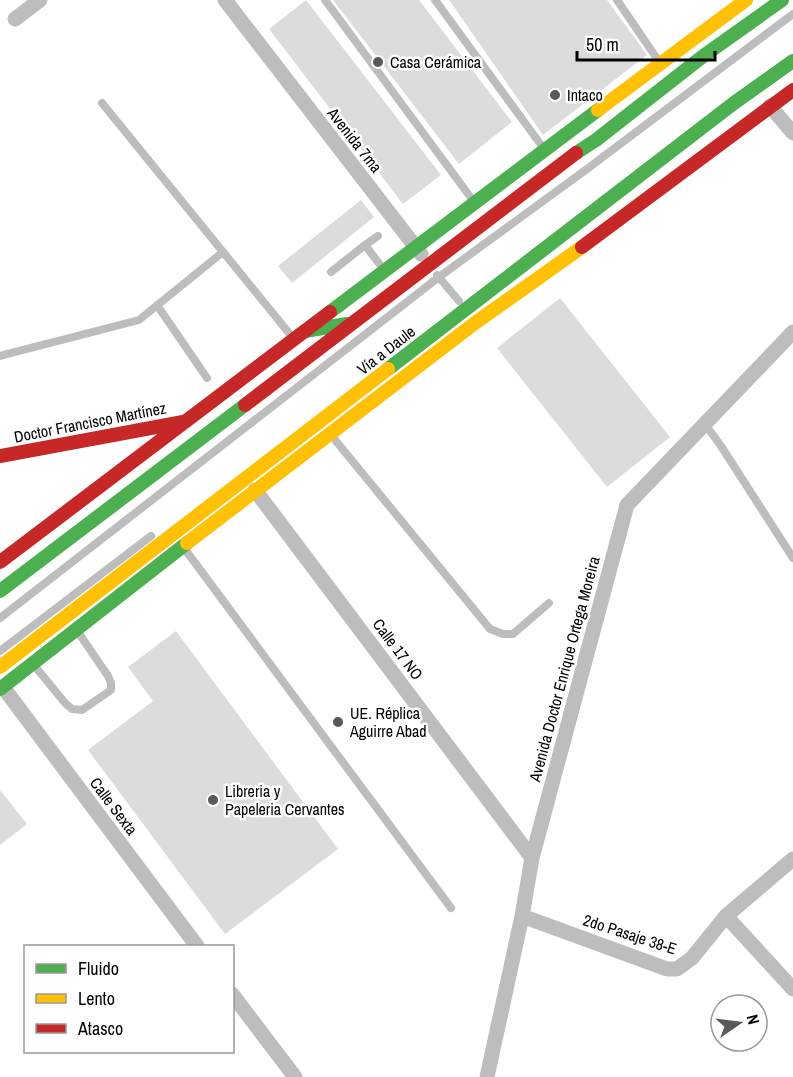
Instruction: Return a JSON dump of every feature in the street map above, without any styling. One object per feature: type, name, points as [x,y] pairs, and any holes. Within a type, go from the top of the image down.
[{"type":"main road","points":[[0,562],[746,0]]},
{"type":"main road","name":"Vía a Daule","points":[[0,591],[352,323],[434,271],[576,153],[702,57],[782,0]]},
{"type":"main road","name":"Vía a Daule","points":[[0,667],[734,103],[793,61]]},
{"type":"main road","name":"Vía a Daule","points":[[1,688],[255,490],[482,318],[793,90]]},
{"type":"main road","points":[[300,335],[352,323]]},
{"type":"main road","name":"Doctor Francisco Martínez","points":[[0,456],[187,421]]},
{"type":"street","points":[[15,19],[40,0]]},
{"type":"street","name":"Avenida 7ma","points":[[225,0],[434,271]]},
{"type":"street","points":[[770,106],[793,133]]},
{"type":"street","name":"Avenida Doctor Enrique Ortega Moreira","points":[[487,1077],[522,916],[532,858],[627,505],[793,332]]},
{"type":"street","name":"Calle 17 NO","points":[[255,490],[532,858]]},
{"type":"street","name":"Calle Sexta","points":[[1,688],[196,945]]},
{"type":"street","name":"2do Pasaje 38-E","points":[[522,916],[667,969],[677,969],[692,958],[726,916],[793,859]]},
{"type":"street","points":[[726,916],[793,989]]},
{"type":"street","points":[[234,997],[294,1077]]},
{"type":"lane","points":[[325,0],[474,203]]},
{"type":"lane","points":[[435,0],[545,150]]},
{"type":"lane","points":[[617,0],[661,63]]},
{"type":"lane","name":"Vía a Daule","points":[[0,618],[434,271],[587,169],[793,14]]},
{"type":"lane","points":[[661,149],[765,71]]},
{"type":"lane","points":[[102,104],[223,252],[300,335]]},
{"type":"lane","points":[[331,272],[378,236]]},
{"type":"lane","points":[[365,245],[385,271]]},
{"type":"lane","points":[[0,356],[139,320],[223,252]]},
{"type":"lane","name":"Avenida 7ma","points":[[434,271],[463,298],[450,308]]},
{"type":"lane","points":[[157,305],[207,378]]},
{"type":"lane","points":[[705,424],[793,558]]},
{"type":"lane","points":[[330,433],[490,629],[503,634],[513,634],[549,603]]},
{"type":"lane","points":[[0,651],[159,530]]},
{"type":"lane","points":[[183,546],[451,908]]},
{"type":"lane","points":[[33,663],[72,709],[82,710],[111,690],[108,676],[76,630]]},
{"type":"building","points":[[306,0],[441,175],[403,204],[269,29]]},
{"type":"building","points":[[333,0],[419,0],[512,122],[459,164]]},
{"type":"building","name":"Intaco","points":[[449,0],[607,0],[647,55],[543,135]]},
{"type":"building","points":[[361,200],[374,217],[292,283],[278,266]]},
{"type":"building","points":[[560,298],[670,437],[607,487],[497,348]]},
{"type":"building","name":"Libreria y Papeleria Cervantes","points":[[176,631],[338,849],[225,934],[88,750],[153,701],[128,667]]},
{"type":"building","points":[[0,790],[27,824],[0,845]]},
{"type":"traffic: fast","points":[[576,153],[702,57],[782,0]]},
{"type":"traffic: fast","points":[[388,369],[734,103],[793,61]]},
{"type":"traffic: fast","points":[[330,312],[598,110]]},
{"type":"traffic: fast","points":[[305,331],[347,324]]},
{"type":"traffic: fast","points":[[0,591],[245,405]]},
{"type":"traffic: fast","points":[[0,689],[187,543]]},
{"type":"traffic: slow","points":[[598,110],[746,0]]},
{"type":"traffic: slow","points":[[187,543],[475,323],[582,247]]},
{"type":"traffic: slow","points":[[0,667],[388,369]]},
{"type":"traffic: jam","points":[[582,247],[793,90]]},
{"type":"traffic: jam","points":[[245,405],[576,153]]},
{"type":"traffic: jam","points":[[0,562],[330,312]]},
{"type":"traffic: jam","points":[[0,456],[183,422]]},
{"type":"place","name":"Casa Cerámica","points":[[378,62]]},
{"type":"place","name":"Intaco","points":[[555,95]]},
{"type":"place","name":"UE. Réplica Aguirre Abad","points":[[338,722]]},
{"type":"place","name":"Libreria y Papeleria Cervantes","points":[[213,800]]}]
